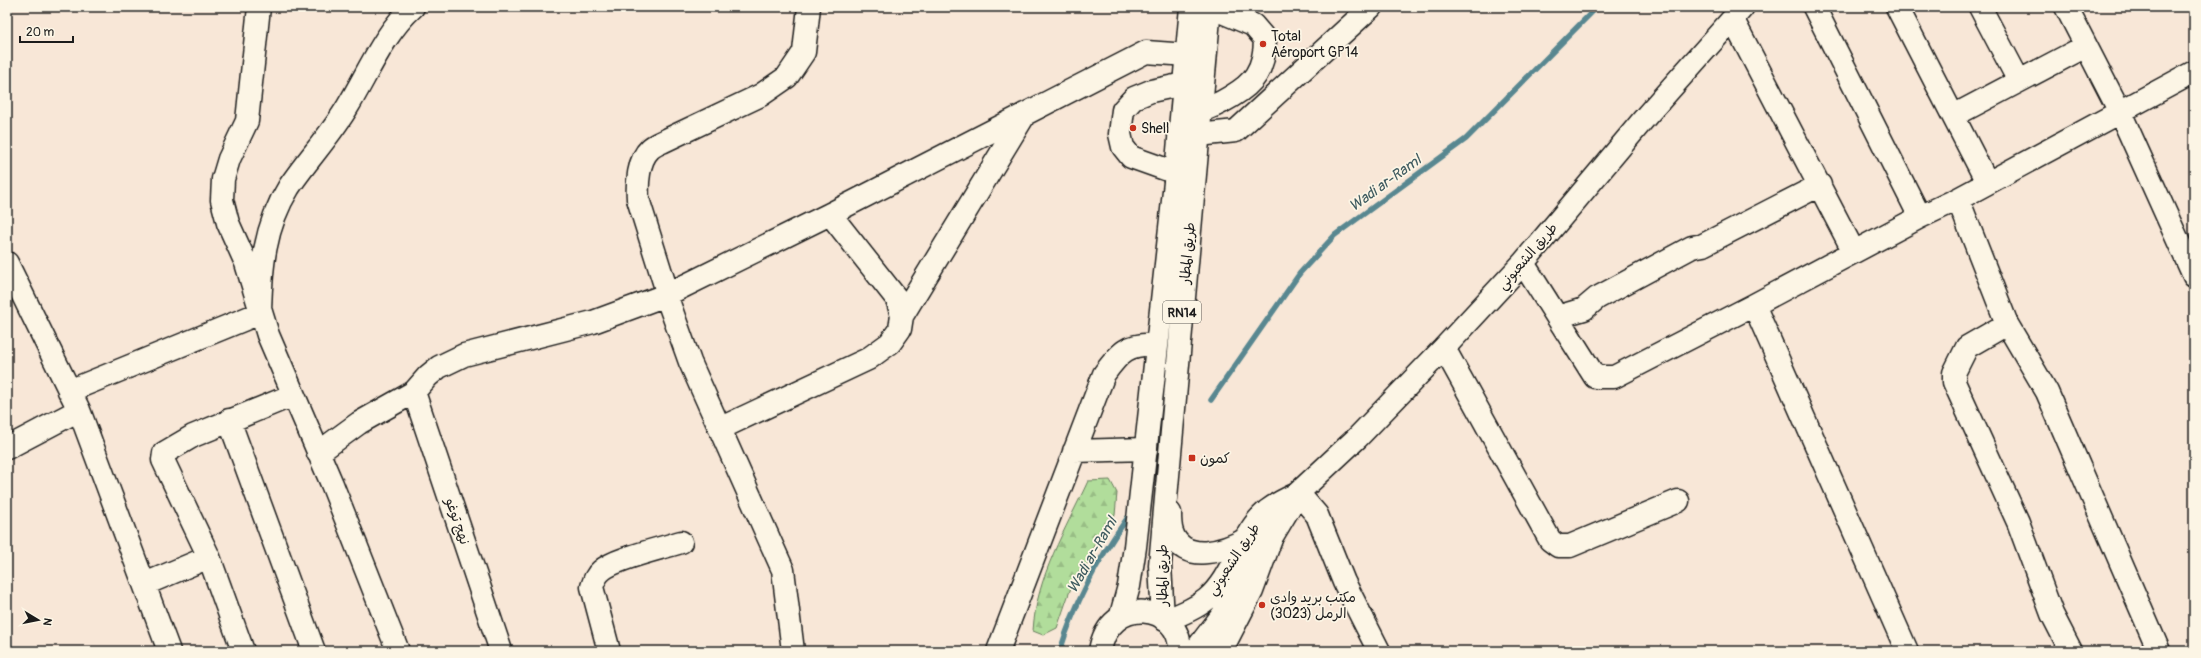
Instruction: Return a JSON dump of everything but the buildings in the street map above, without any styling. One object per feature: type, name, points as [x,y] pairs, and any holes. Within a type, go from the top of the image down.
[{"type":"street","points":[[259,7],[248,121],[229,159],[223,179],[222,200],[228,223],[246,263],[260,313],[398,651]]},
{"type":"street","points":[[260,313],[261,271],[266,244],[278,206],[290,186],[320,149],[348,108],[389,35],[413,7]]},
{"type":"street","points":[[793,651],[783,570],[721,428],[690,362],[667,295],[638,200],[637,184],[644,157],[650,148],[761,95],[787,77],[804,52],[809,7]]},
{"type":"street","name":"طريق المطار","points":[[1164,619],[1160,565],[1167,491],[1188,134],[1184,84],[1191,7]]},
{"type":"street","points":[[1200,111],[1214,107],[1240,90],[1256,76],[1264,53],[1265,39],[1253,25],[1210,7]]},
{"type":"street","name":"طريق المطار","points":[[1122,616],[1129,586],[1135,547],[1176,173],[1188,134],[1200,111],[1210,7]]},
{"type":"street","points":[[1188,134],[1236,131],[1371,7]]},
{"type":"street","points":[[1814,7],[1920,217]]},
{"type":"street","points":[[1897,7],[1987,182]]},
{"type":"street","points":[[1980,7],[2019,81]]},
{"type":"street","points":[[2066,7],[2120,112],[2194,276]]},
{"type":"street","points":[[1738,13],[1820,185],[1854,252]]},
{"type":"street","name":"طريق الشعبوني","points":[[1195,651],[1221,617],[1271,539],[1298,493],[1357,438],[1523,263],[1648,114],[1738,13]]},
{"type":"street","points":[[1953,116],[2086,46]]},
{"type":"street","points":[[318,453],[354,426],[414,392],[428,376],[439,367],[464,355],[593,322],[667,295],[830,214],[1146,52],[1186,55]]},
{"type":"street","points":[[1523,263],[1595,377],[1614,377],[1920,217],[1958,199],[1987,182],[2194,72]]},
{"type":"street","points":[[1176,173],[1131,157],[1123,147],[1120,134],[1123,110],[1134,98],[1151,91],[1184,84]]},
{"type":"street","points":[[721,428],[868,359],[890,343],[900,329],[902,316],[1025,114]]},
{"type":"street","points":[[1557,317],[1584,308],[1597,298],[1686,250],[1703,246],[1820,185]]},
{"type":"street","points":[[1958,199],[2007,324],[2047,392],[2159,651]]},
{"type":"street","points":[[830,214],[897,299],[902,316]]},
{"type":"street","points":[[7,263],[79,410],[169,651]]},
{"type":"street","points":[[1754,305],[1907,651]]},
{"type":"street","points":[[69,391],[260,313]]},
{"type":"street","points":[[2007,324],[1967,347],[1954,373],[1954,382],[2018,522],[2052,614],[2071,651]]},
{"type":"street","points":[[998,651],[1095,393],[1104,374],[1116,357],[1126,349],[1140,344],[1156,345]]},
{"type":"street","points":[[1444,348],[1550,540],[1558,546],[1576,544],[1678,501]]},
{"type":"street","name":"نهج توغو","points":[[414,392],[500,651]]},
{"type":"street","points":[[243,651],[209,557],[163,457],[168,448],[229,420],[293,395]]},
{"type":"street","points":[[7,448],[79,410]]},
{"type":"street","points":[[229,420],[314,651]]},
{"type":"street","points":[[1074,451],[1146,449]]},
{"type":"street","points":[[1167,491],[1172,532],[1179,542],[1188,549],[1199,552],[1210,552],[1229,547],[1246,539]]},
{"type":"street","points":[[1298,493],[1317,515],[1344,582],[1379,651]]},
{"type":"street","name":"طريق الشعبوني","points":[[1164,619],[1194,608],[1207,599],[1226,574],[1246,539],[1267,512],[1281,501],[1298,493]]},
{"type":"street","points":[[1221,651],[1252,591],[1271,539]]},
{"type":"street","points":[[609,651],[592,587],[596,577],[602,570],[616,563],[681,542]]},
{"type":"street","points":[[145,584],[209,557]]},
{"type":"street","points":[[1100,651],[1106,630],[1122,616],[1142,611],[1164,619],[1175,631],[1180,651]]},
{"type":"green space","points":[[1110,480],[1117,493],[1115,515],[1105,534],[1094,545],[1087,565],[1075,576],[1057,628],[1043,635],[1033,631],[1035,611],[1046,572],[1088,481]]},
{"type":"waterway","name":"Wadi ar-Raml","points":[[1211,400],[1300,273],[1335,235],[1466,139],[1597,7]]},
{"type":"waterway","name":"Wadi ar-Raml","points":[[1060,651],[1073,615],[1088,581],[1128,517]]},
{"type":"place","name":"Total Aéroport GP14","points":[[1263,44]]},
{"type":"place","name":"Shell","points":[[1133,128]]},
{"type":"place","name":"كمون","points":[[1192,458]]},
{"type":"place","name":"مكتب بريد وادي الرمل (3023)","points":[[1262,605]]}]
